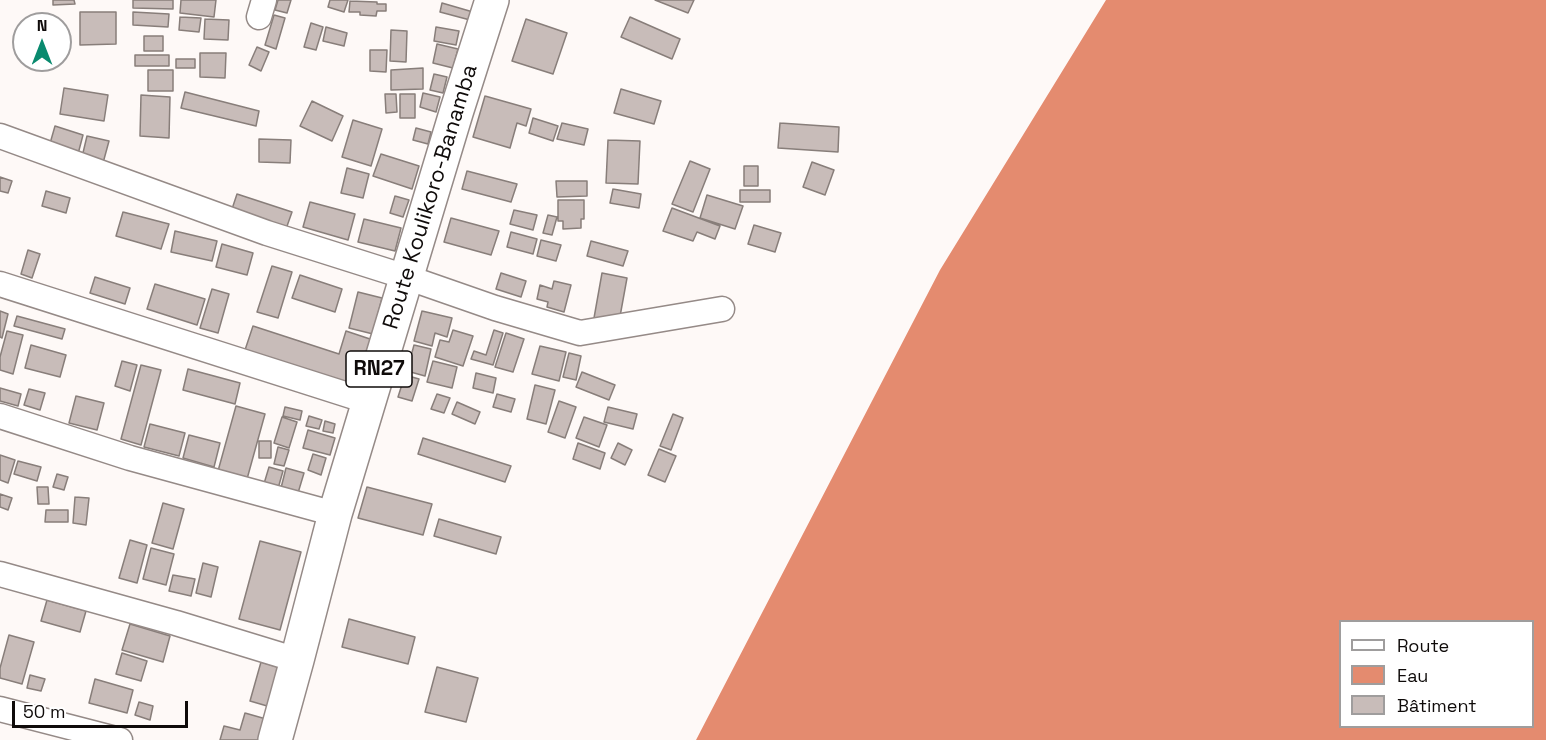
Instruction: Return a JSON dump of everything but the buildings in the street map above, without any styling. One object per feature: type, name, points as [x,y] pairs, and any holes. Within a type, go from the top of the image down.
[{"type":"main road","name":"Route Koulikoro-Banamba","points":[[275,740],[335,514],[492,0]]},
{"type":"street","points":[[0,136],[267,233],[495,308],[580,333],[722,309]]},
{"type":"street","points":[[0,284],[369,402]]},
{"type":"street","points":[[0,416],[130,458],[335,514]]},
{"type":"street","points":[[0,574],[176,623],[297,660]]},
{"type":"street","points":[[0,709],[120,740]]},
{"type":"water","points":[[1106,0],[1546,0],[1546,740],[696,740],[940,270]]}]
